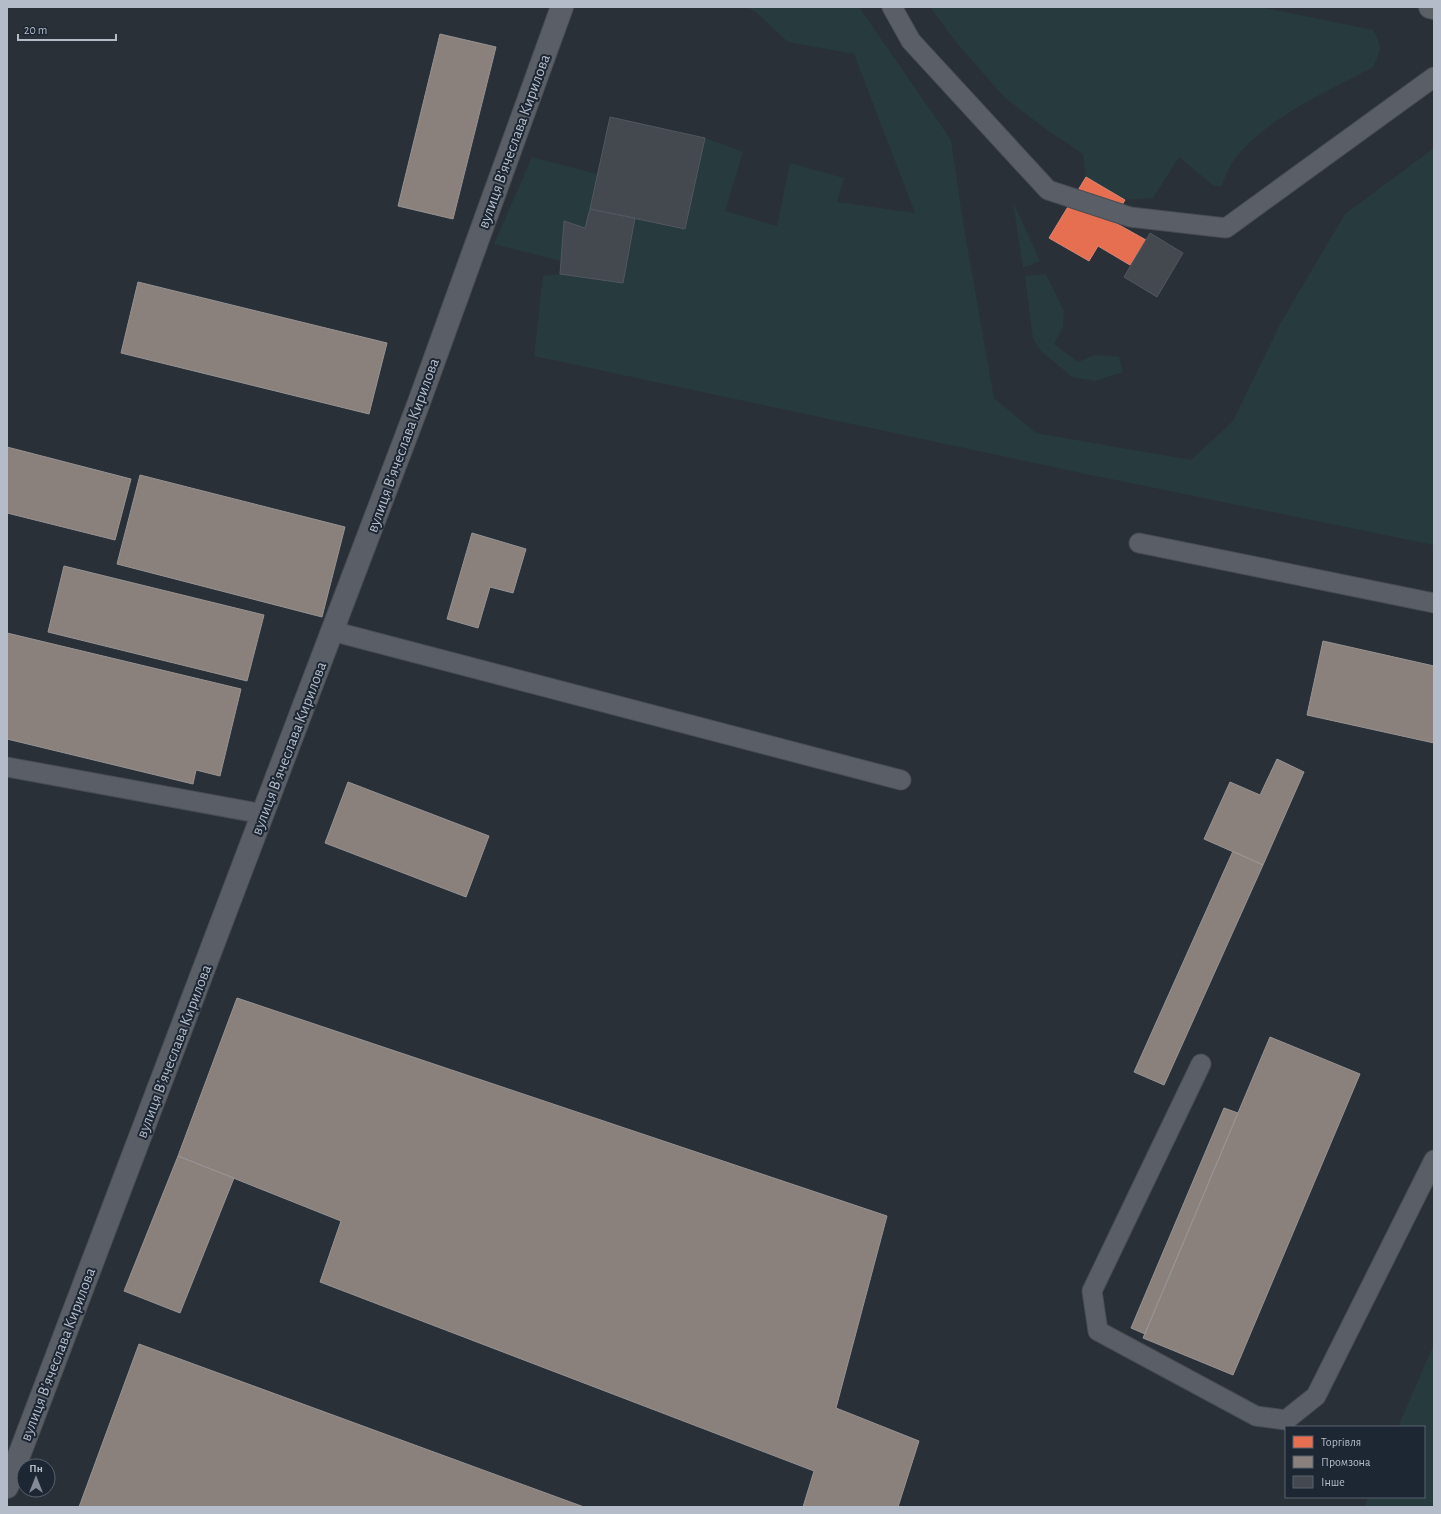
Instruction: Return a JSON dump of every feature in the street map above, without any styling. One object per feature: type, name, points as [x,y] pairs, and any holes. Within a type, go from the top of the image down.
[{"type":"main road","points":[[1430,7],[1434,8]]},
{"type":"street","name":"вулиця Вʼячеслава Кирилова","points":[[7,1487],[418,405],[562,7]]},
{"type":"lane","points":[[892,7],[911,41],[1048,190],[1130,217],[1226,228],[1434,77]]},
{"type":"lane","points":[[1139,543],[1434,603]]},
{"type":"lane","points":[[332,631],[901,780]]},
{"type":"lane","points":[[7,767],[263,814]]},
{"type":"lane","points":[[1201,1064],[1092,1291],[1098,1331],[1256,1416],[1286,1420],[1316,1396],[1434,1160]]},
{"type":"green space","points":[[744,7],[859,7],[951,140],[964,228],[994,398],[1036,433],[1191,460],[1233,421],[1280,324],[1345,214],[1434,148],[1434,545],[1086,474],[534,356],[543,276],[560,274],[561,261],[494,244],[532,157],[597,174],[610,117],[705,138],[743,152],[725,211],[777,226],[790,163],[844,178],[837,202],[915,213],[854,54],[788,42],[756,12]]},
{"type":"green space","points":[[930,7],[1260,7],[1373,30],[1380,44],[1380,48],[1373,67],[1319,95],[1283,116],[1251,141],[1230,166],[1221,186],[1214,186],[1179,157],[1153,198],[1125,200],[1086,177],[1083,154],[1047,130],[1004,97],[956,42]]},
{"type":"green space","points":[[1013,202],[1040,261],[1023,268]]},
{"type":"green space","points":[[1046,274],[1064,311],[1063,326],[1054,344],[1078,362],[1095,355],[1119,357],[1123,372],[1095,381],[1072,377],[1041,351],[1033,339],[1025,276]]},
{"type":"green space","points":[[1434,1344],[1434,1507],[1364,1507],[1368,1498],[1425,1498],[1425,1426],[1398,1426]]},
{"type":"building: Торгівля","points":[[1086,177],[1125,200],[1112,221],[1146,240],[1130,265],[1098,246],[1089,261],[1049,238]]},
{"type":"building: Промзона","points":[[440,34],[496,47],[453,219],[398,206]]},
{"type":"building: Промзона","points":[[138,282],[387,343],[369,414],[121,353]]},
{"type":"building: Промзона","points":[[7,447],[131,479],[115,540],[7,513]]},
{"type":"building: Промзона","points":[[140,475],[345,527],[322,617],[117,564]]},
{"type":"building: Промзона","points":[[472,533],[526,549],[513,593],[490,587],[478,628],[447,619]]},
{"type":"building: Промзона","points":[[64,566],[264,615],[247,681],[48,632]]},
{"type":"building: Промзона","points":[[7,633],[241,689],[220,776],[196,770],[193,784],[7,739]]},
{"type":"building: Промзона","points":[[1323,641],[1434,666],[1434,743],[1307,715]]},
{"type":"building: Промзона","points":[[1277,759],[1304,772],[1263,865],[1204,839],[1230,782],[1260,795]]},
{"type":"building: Промзона","points":[[348,782],[489,836],[466,897],[325,843]]},
{"type":"building: Промзона","points":[[1233,851],[1263,865],[1164,1085],[1134,1072]]},
{"type":"building: Промзона","points":[[237,998],[887,1216],[836,1408],[919,1441],[898,1507],[803,1507],[814,1471],[320,1282],[341,1221],[178,1156]]},
{"type":"building: Промзона","points":[[1270,1037],[1360,1074],[1233,1375],[1143,1338]]},
{"type":"building: Промзона","points":[[1224,1108],[1238,1113],[1145,1334],[1131,1328]]},
{"type":"building: Промзона","points":[[178,1156],[234,1178],[180,1313],[124,1291]]},
{"type":"building: Промзона","points":[[139,1344],[584,1507],[79,1507]]},
{"type":"building: Інше","points":[[610,117],[705,138],[685,229],[590,209]]},
{"type":"building: Інше","points":[[590,209],[635,218],[623,283],[560,274],[564,221],[585,228]]},
{"type":"building: Інше","points":[[1150,233],[1183,253],[1157,297],[1124,277]]}]
